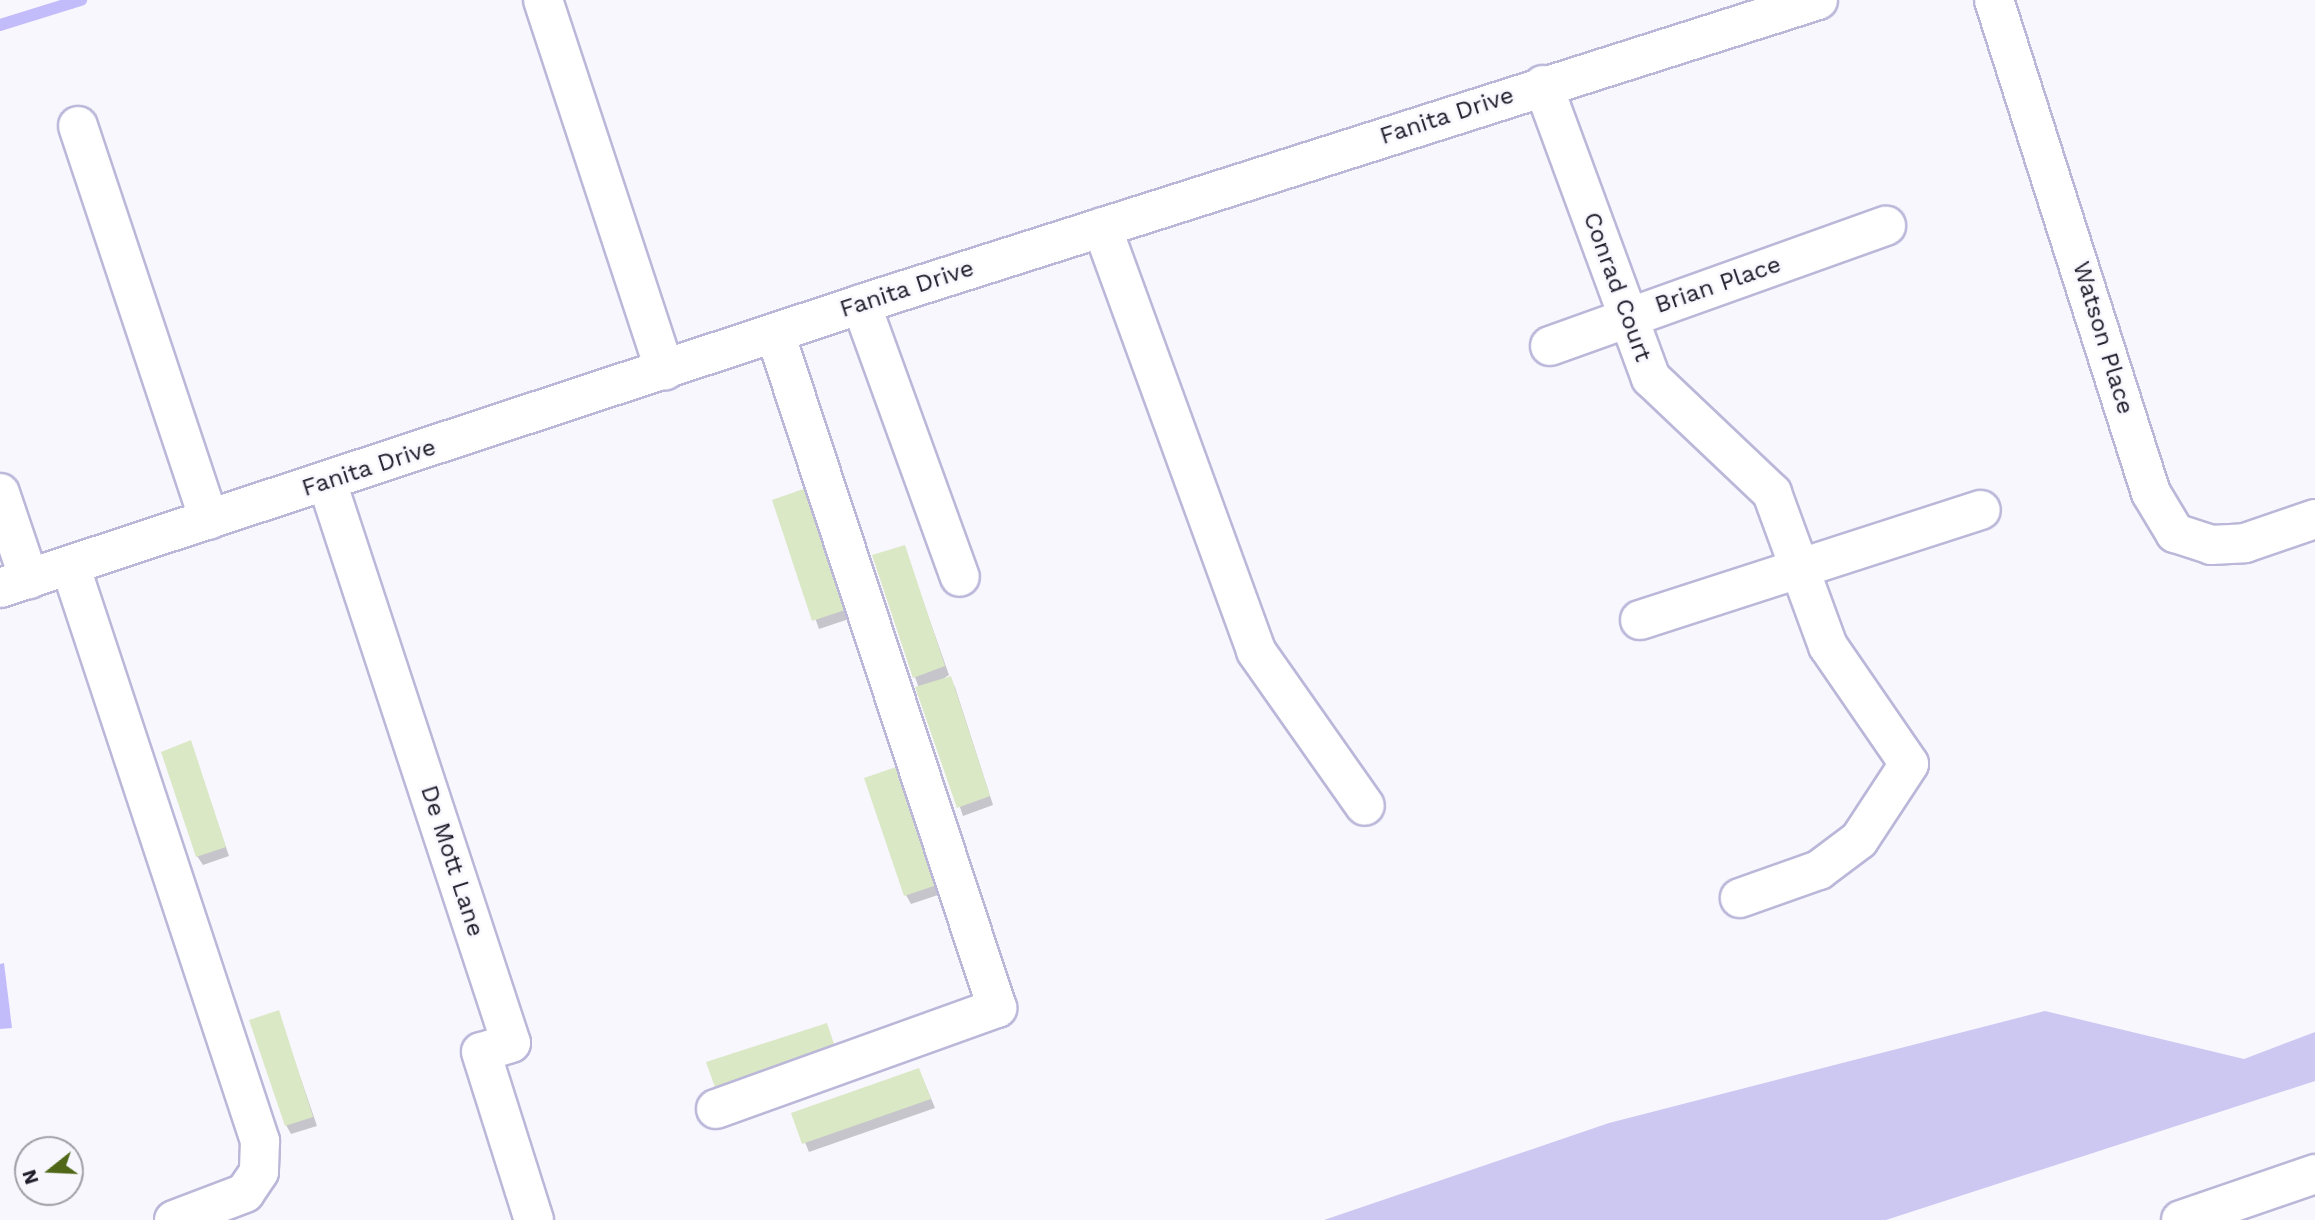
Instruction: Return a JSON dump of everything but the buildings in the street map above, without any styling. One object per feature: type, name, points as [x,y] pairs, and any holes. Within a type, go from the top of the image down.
[{"type":"main road","points":[[543,0],[665,370]]},
{"type":"main road","name":"Fanita Drive","points":[[14,584],[862,304],[1543,85],[1818,0]]},
{"type":"main road","name":"Watson Place","points":[[1994,0],[2151,493],[2175,533],[2211,545],[2245,543],[2315,519]]},
{"type":"main road","name":"Conrad Court","points":[[1543,85],[1651,378],[1772,494],[1828,646],[1909,764],[1859,840],[1819,870],[1740,898]]},
{"type":"main road","points":[[78,126],[209,520]]},
{"type":"main road","name":"Brian Place","points":[[1549,346],[1886,226]]},
{"type":"main road","points":[[1102,227],[1256,651],[1365,806]]},
{"type":"main road","points":[[862,304],[960,577]]},
{"type":"main road","points":[[716,1108],[997,1007],[775,333]]},
{"type":"main road","name":"De Mott Lane","points":[[327,482],[512,1042],[481,1052],[534,1220]]},
{"type":"main road","points":[[0,493],[14,584]]},
{"type":"main road","points":[[1640,620],[1799,565],[1981,510]]},
{"type":"main road","points":[[70,565],[260,1141],[259,1172],[245,1194],[174,1220]]},
{"type":"main road","points":[[2181,1220],[2315,1174]]},
{"type":"shaded area","points":[[4,963],[12,1028],[0,1029],[0,964]]},
{"type":"shaded area","points":[[2045,1011],[2244,1059],[2315,1032],[2315,1081],[1886,1220],[1324,1220],[1609,1123]]},
{"type":"waterway","points":[[0,25],[81,0]]}]
